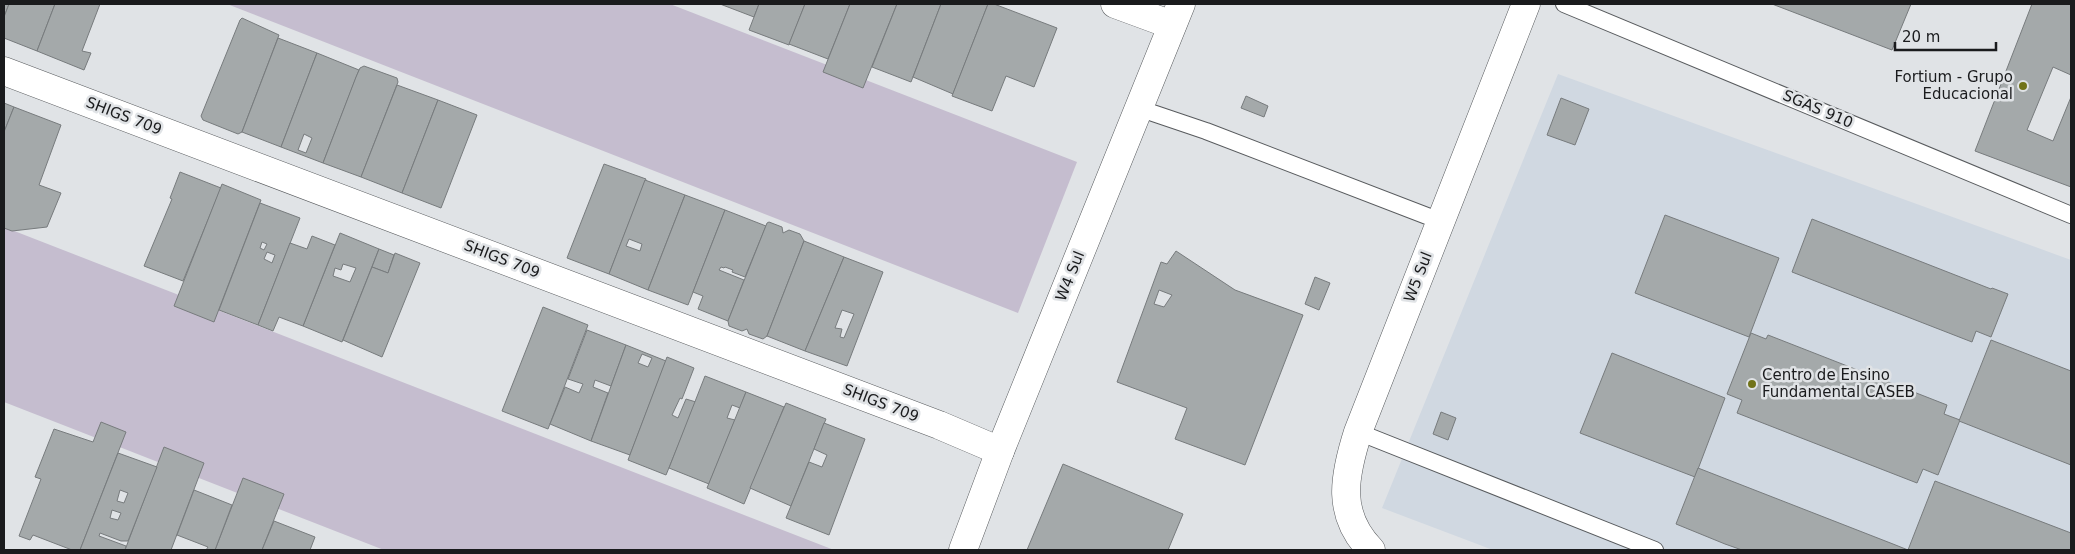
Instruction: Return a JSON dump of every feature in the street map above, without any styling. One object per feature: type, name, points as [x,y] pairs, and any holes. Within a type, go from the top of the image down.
[{"type":"main road","points":[[1116,4],[1176,14]]},
{"type":"main road","name":"W5 Sul","points":[[1365,547],[1348,513],[1344,490],[1348,462],[1440,221],[1526,4]]},
{"type":"main road","name":"W4 Sul","points":[[963,550],[1000,451],[1176,14]]},
{"type":"main road","name":"SHIGS 709","points":[[4,71],[939,425],[1000,451]]},
{"type":"lane","name":"SGAS 910","points":[[1564,4],[2071,214]]},
{"type":"lane","points":[[1138,108],[1206,131],[1440,221]]},
{"type":"lane","points":[[1358,432],[1655,550]]},
{"type":"shaded area","points":[[227,4],[670,4],[1077,162],[1018,313]]},
{"type":"shaded area","name":"Centro de Ensino Fundamental CASEB","points":[[1558,74],[2071,260],[2071,550],[1493,550],[1382,508]]},
{"type":"shaded area","points":[[4,227],[834,550],[384,550],[4,402]]},
{"type":"building","points":[[4,4],[9,4],[4,17]]},
{"type":"building","points":[[9,4],[55,4],[37,51],[4,38],[4,17]]},
{"type":"building","points":[[55,4],[100,4],[82,51],[91,53],[84,70],[37,51]]},
{"type":"building","points":[[720,4],[759,4],[754,17]]},
{"type":"building","points":[[759,4],[805,4],[789,45],[749,30]]},
{"type":"building","points":[[805,4],[850,4],[828,59],[789,44]]},
{"type":"building","points":[[850,4],[897,4],[863,88],[823,72]]},
{"type":"building","points":[[897,4],[941,4],[911,82],[872,67]]},
{"type":"building","points":[[941,4],[988,4],[953,94],[913,77]]},
{"type":"building","points":[[988,4],[994,4],[1057,28],[1034,87],[1006,76],[992,111],[952,96]]},
{"type":"building","points":[[1772,4],[1911,4],[1892,50]]},
{"type":"building","name":"Fortium - Grupo Educacional","points":[[2032,4],[2071,4],[2071,75],[2053,67],[2027,130],[2053,141],[2071,97],[2071,187],[1975,151]]},
{"type":"building","points":[[242,18],[279,35],[242,132],[238,134],[203,120],[201,116]]},
{"type":"building","points":[[278,38],[317,53],[281,147],[242,132]]},
{"type":"building","points":[[317,53],[359,70],[323,163],[281,147]],"holes":[[[304,134],[312,138],[306,153],[298,150]]]},
{"type":"building","points":[[364,66],[397,78],[398,82],[361,177],[323,163],[356,77],[360,68]]},
{"type":"building","points":[[397,85],[438,100],[402,193],[361,177]]},
{"type":"building","points":[[1246,96],[1268,106],[1264,117],[1241,108]]},
{"type":"building","points":[[1561,98],[1589,109],[1575,145],[1547,135]]},
{"type":"building","points":[[438,100],[477,115],[441,208],[402,193]]},
{"type":"building","points":[[4,103],[14,107],[4,132]]},
{"type":"building","points":[[14,107],[61,125],[39,185],[61,193],[47,227],[12,231],[4,228],[4,132]]},
{"type":"building","points":[[604,164],[646,179],[609,274],[567,258]]},
{"type":"building","points":[[180,172],[221,188],[183,281],[144,266],[172,199],[170,198]]},
{"type":"building","points":[[645,180],[685,195],[648,290],[609,274]],"holes":[[[629,239],[642,244],[640,251],[626,246]]]},
{"type":"building","points":[[222,184],[261,200],[214,322],[174,306]]},
{"type":"building","points":[[685,195],[725,210],[688,305],[648,290]]},
{"type":"building","points":[[260,203],[300,218],[258,325],[219,310]],"holes":[[[262,242],[267,244],[264,250],[260,248]],[[267,252],[275,255],[272,263],[264,259]]]},
{"type":"building","points":[[725,210],[766,226],[745,277],[725,267],[721,267],[719,270],[744,280],[728,321],[698,309],[703,296],[693,292]]},
{"type":"building","points":[[1665,215],[1779,258],[1749,337],[1635,293]]},
{"type":"building","points":[[1812,219],[2008,294],[1991,337],[1976,331],[1972,342],[1792,272]]},
{"type":"building","points":[[769,222],[782,227],[783,233],[789,230],[800,234],[804,241],[767,336],[763,339],[749,334],[747,329],[742,331],[729,326],[728,321]]},
{"type":"building","points":[[340,233],[379,249],[342,342],[303,326]],"holes":[[[343,264],[356,268],[350,282],[333,276],[335,268],[341,270]]]},
{"type":"building","points":[[312,236],[335,245],[303,326],[279,317],[273,331],[258,325],[290,243],[307,249]]},
{"type":"building","points":[[804,241],[844,257],[805,351],[767,336]]},
{"type":"building","points":[[379,249],[394,255],[388,273],[372,267]]},
{"type":"building","points":[[1176,251],[1235,290],[1303,315],[1245,465],[1175,439],[1187,408],[1117,382],[1161,262],[1167,264]],"holes":[[[1159,290],[1172,295],[1164,307],[1154,304]]]},
{"type":"building","points":[[395,253],[420,263],[382,357],[343,340],[372,267],[388,273]]},
{"type":"building","points":[[844,257],[883,272],[847,366],[805,351]],"holes":[[[842,310],[854,314],[844,338],[840,337],[842,329],[835,328]]]},
{"type":"building","points":[[1315,277],[1330,283],[1319,310],[1305,304]]},
{"type":"building","points":[[543,307],[588,325],[548,429],[502,411]]},
{"type":"building","points":[[587,330],[626,345],[611,386],[595,380],[593,387],[608,393],[591,441],[550,424],[565,387],[579,393],[583,384],[568,379]]},
{"type":"building","points":[[1751,333],[1766,339],[1768,335],[1947,405],[1944,414],[1960,420],[1938,475],[1923,469],[1917,483],[1737,413],[1742,400],[1727,394]]},
{"type":"building","points":[[1991,340],[2071,371],[2071,465],[1959,421]]},
{"type":"building","points":[[626,345],[666,361],[630,455],[591,441]],"holes":[[[642,354],[652,358],[648,367],[638,363]]]},
{"type":"building","points":[[1612,353],[1725,398],[1695,477],[1580,433]]},
{"type":"building","points":[[667,357],[694,368],[682,399],[680,398],[672,415],[678,418],[686,399],[696,402],[666,475],[628,460]]},
{"type":"building","points":[[705,376],[746,392],[740,408],[732,405],[727,418],[735,420],[709,484],[669,468]]},
{"type":"building","points":[[746,392],[784,407],[744,504],[707,488]]},
{"type":"building","points":[[786,403],[826,419],[791,506],[750,488]]},
{"type":"building","points":[[1441,412],[1456,418],[1448,440],[1433,434]]},
{"type":"building","points":[[101,422],[126,432],[80,550],[72,550],[33,535],[30,540],[19,536],[41,479],[35,477],[54,429],[93,442]]},
{"type":"building","points":[[824,423],[865,439],[829,535],[786,518],[809,462],[822,467],[827,455],[814,449]]},
{"type":"building","points":[[164,447],[204,463],[171,550],[125,550]]},
{"type":"building","points":[[118,453],[157,467],[128,541],[121,541],[100,533],[99,536],[126,546],[125,550],[80,550]],"holes":[[[120,490],[128,493],[124,503],[117,501]],[[112,510],[121,513],[118,520],[110,518]]]},
{"type":"building","points":[[1063,464],[1183,514],[1168,550],[1027,550]]},
{"type":"building","points":[[1698,468],[1908,550],[1742,550],[1725,544],[1676,524]]},
{"type":"building","points":[[243,478],[284,494],[262,550],[215,550]]},
{"type":"building","points":[[1935,481],[2071,533],[2071,550],[1908,550]]},
{"type":"building","points":[[194,490],[232,505],[215,550],[206,550],[208,547],[177,535]]},
{"type":"building","points":[[274,521],[315,537],[310,550],[262,550]]},
{"type":"place","name":"Fortium - Grupo Educacional","points":[[2023,86]]},
{"type":"place","name":"Centro de Ensino Fundamental CASEB","points":[[1752,384]]}]
